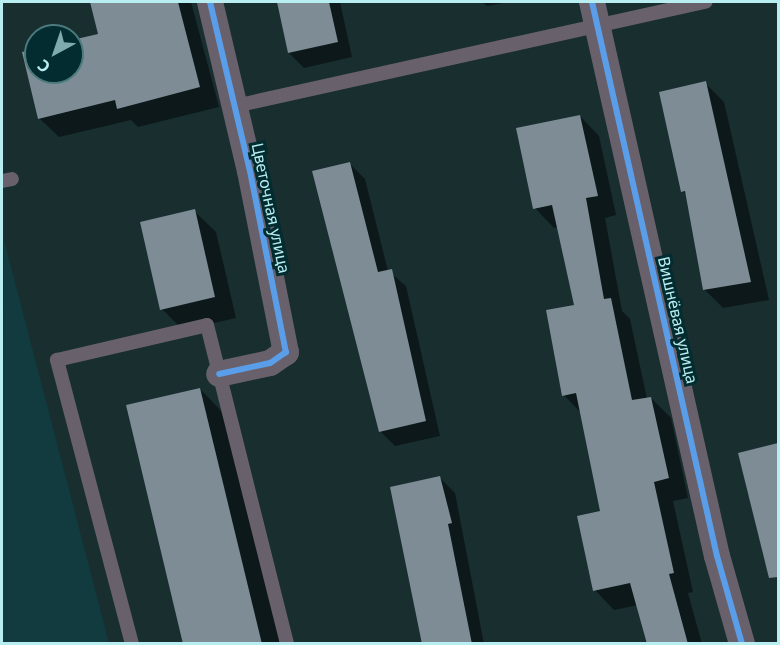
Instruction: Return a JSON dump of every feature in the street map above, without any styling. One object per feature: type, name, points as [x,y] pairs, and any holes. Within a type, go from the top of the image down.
[{"type":"street","name":"Цветочная улица","points":[[210,2],[235,106],[286,352],[270,363],[219,374]]},
{"type":"street","name":"Вишнёвая улица","points":[[596,14],[717,556],[742,644]]},
{"type":"lane","points":[[235,106],[596,14],[706,2]]},
{"type":"lane","points":[[132,644],[57,360],[207,325],[287,644]]},
{"type":"shaded area","points":[[4,240],[109,643],[2,643]]},
{"type":"building","points":[[90,2],[178,2],[200,87],[117,109],[115,100],[38,119],[30,84],[84,84],[84,37],[98,34]]},
{"type":"building","points":[[277,2],[329,2],[338,42],[288,53]]},
{"type":"building","points":[[706,81],[751,282],[703,290],[685,191],[681,192],[659,92]]},
{"type":"building","points":[[580,115],[598,196],[586,198],[604,299],[611,298],[632,400],[651,397],[669,478],[654,482],[674,573],[669,574],[688,644],[647,644],[630,583],[593,591],[577,516],[600,511],[576,393],[562,396],[546,310],[574,305],[552,205],[533,209],[516,128]]},
{"type":"building","points":[[350,162],[378,272],[392,269],[426,421],[379,432],[312,171]]},
{"type":"building","points":[[195,209],[215,297],[160,310],[140,222]]},
{"type":"building","points":[[200,388],[262,644],[183,644],[126,405]]},
{"type":"building","points":[[778,443],[778,577],[769,578],[738,453]]},
{"type":"building","points":[[440,476],[452,523],[448,524],[472,644],[422,644],[390,487]]},
{"type":"cycle path","points":[[210,2],[250,171],[286,352],[270,363],[219,374]]},
{"type":"cycle path","points":[[592,2],[717,556],[742,644]]}]
